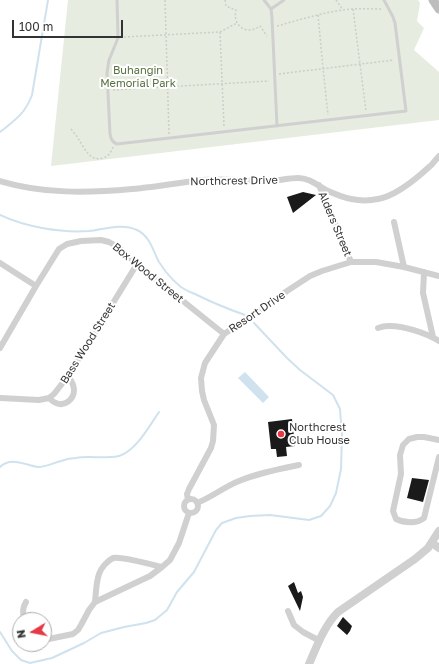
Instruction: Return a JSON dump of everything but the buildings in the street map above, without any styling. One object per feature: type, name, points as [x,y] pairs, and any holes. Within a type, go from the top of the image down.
[{"type":"main road","points":[[433,0],[439,9]]},
{"type":"street","name":"Northcrest Drive","points":[[0,181],[16,186],[86,192],[132,189],[203,180],[222,179],[272,181],[298,178],[310,180],[344,198],[359,201],[378,199],[391,195],[430,166],[439,156]]},
{"type":"street","name":"Northcrest Drive","points":[[430,166],[439,164]]},
{"type":"street","name":"Alders Street","points":[[319,185],[351,262]]},
{"type":"street","points":[[394,222],[404,267]]},
{"type":"street","name":"Box Wood Street","points":[[0,348],[59,249],[67,244],[81,241],[101,240],[118,247],[224,334]]},
{"type":"street","name":"Resort Drive","points":[[188,500],[187,494],[210,448],[214,433],[214,425],[204,400],[201,378],[205,363],[224,334],[262,310],[310,276],[351,262],[376,262],[439,276]]},
{"type":"street","points":[[0,263],[36,286]]},
{"type":"street","name":"Bass Wood Street","points":[[48,398],[59,389],[68,376],[137,264]]},
{"type":"street","points":[[424,272],[423,293],[433,338]]},
{"type":"street","points":[[378,328],[386,326],[401,327],[439,341]]},
{"type":"street","points":[[0,398],[39,400],[48,398],[58,404],[62,404],[70,400],[73,395],[73,386],[68,376]]},
{"type":"street","points":[[439,440],[417,437],[409,439],[403,445],[400,455],[401,474],[393,511],[396,519],[410,522],[424,518],[439,457]]},
{"type":"street","points":[[197,504],[240,480],[273,470],[299,465]]},
{"type":"street","points":[[188,500],[193,500],[197,504],[198,508],[193,513],[189,513],[185,510],[184,506],[188,500]]},
{"type":"street","points":[[52,638],[72,634],[78,630],[95,602],[150,576],[170,560],[179,543],[189,513]]},
{"type":"street","points":[[309,664],[327,626],[338,612],[422,554],[432,543],[439,531]]},
{"type":"street","points":[[432,543],[439,548]]},
{"type":"street","points":[[95,602],[99,574],[103,567],[114,558],[123,558],[162,567]]},
{"type":"street","points":[[23,612],[23,607],[26,602]]},
{"type":"street","points":[[288,611],[294,625],[303,632],[320,641]]},
{"type":"lane","points":[[117,0],[118,38],[109,60],[107,73],[110,138],[117,144],[406,111],[396,23],[384,0]]},
{"type":"lane","points":[[271,0],[266,1],[271,9],[273,27],[277,126]]},
{"type":"lane","points":[[271,9],[284,0]]},
{"type":"path","points":[[165,0],[169,138]]},
{"type":"path","points":[[225,0],[226,6],[236,10],[235,17],[240,27],[248,30],[256,29],[260,26],[267,36],[274,41]]},
{"type":"path","points":[[336,0],[342,10]]},
{"type":"path","points":[[353,9],[366,116]]},
{"type":"path","points":[[273,27],[342,10],[389,9]]},
{"type":"path","points":[[318,15],[328,120]]},
{"type":"path","points":[[118,38],[220,32],[237,23]]},
{"type":"path","points":[[220,32],[224,132]]},
{"type":"path","points":[[275,74],[400,60]]},
{"type":"path","points":[[108,90],[275,81]]},
{"type":"path","points":[[71,129],[87,153],[96,159],[106,157],[112,151],[114,143]]},
{"type":"green space","name":"Buhangin Memorial Park","points":[[68,0],[418,0],[420,3],[417,21],[424,28],[414,50],[439,72],[439,120],[51,166]]},
{"type":"water","points":[[245,372],[269,397],[263,403],[238,378]]},
{"type":"waterway","points":[[0,132],[23,112],[32,95],[48,0]]},
{"type":"waterway","points":[[0,215],[21,223],[55,230],[89,231],[119,227],[137,230],[145,236],[151,244],[159,262],[169,276],[181,287],[213,303],[245,315]]},
{"type":"waterway","points":[[0,632],[12,651],[21,660],[30,663],[52,658],[101,633],[155,620],[167,610],[177,592],[194,572],[216,530],[222,523],[236,518],[270,515],[309,520],[321,516],[330,506],[336,493],[341,469],[342,435],[340,409],[333,395],[300,370],[254,323]]},
{"type":"waterway","points":[[0,467],[9,462],[18,462],[38,467],[47,466],[70,458],[119,456],[131,449],[137,443],[159,412]]},
{"type":"place","name":"Northcrest Club House","points":[[281,434]]}]
